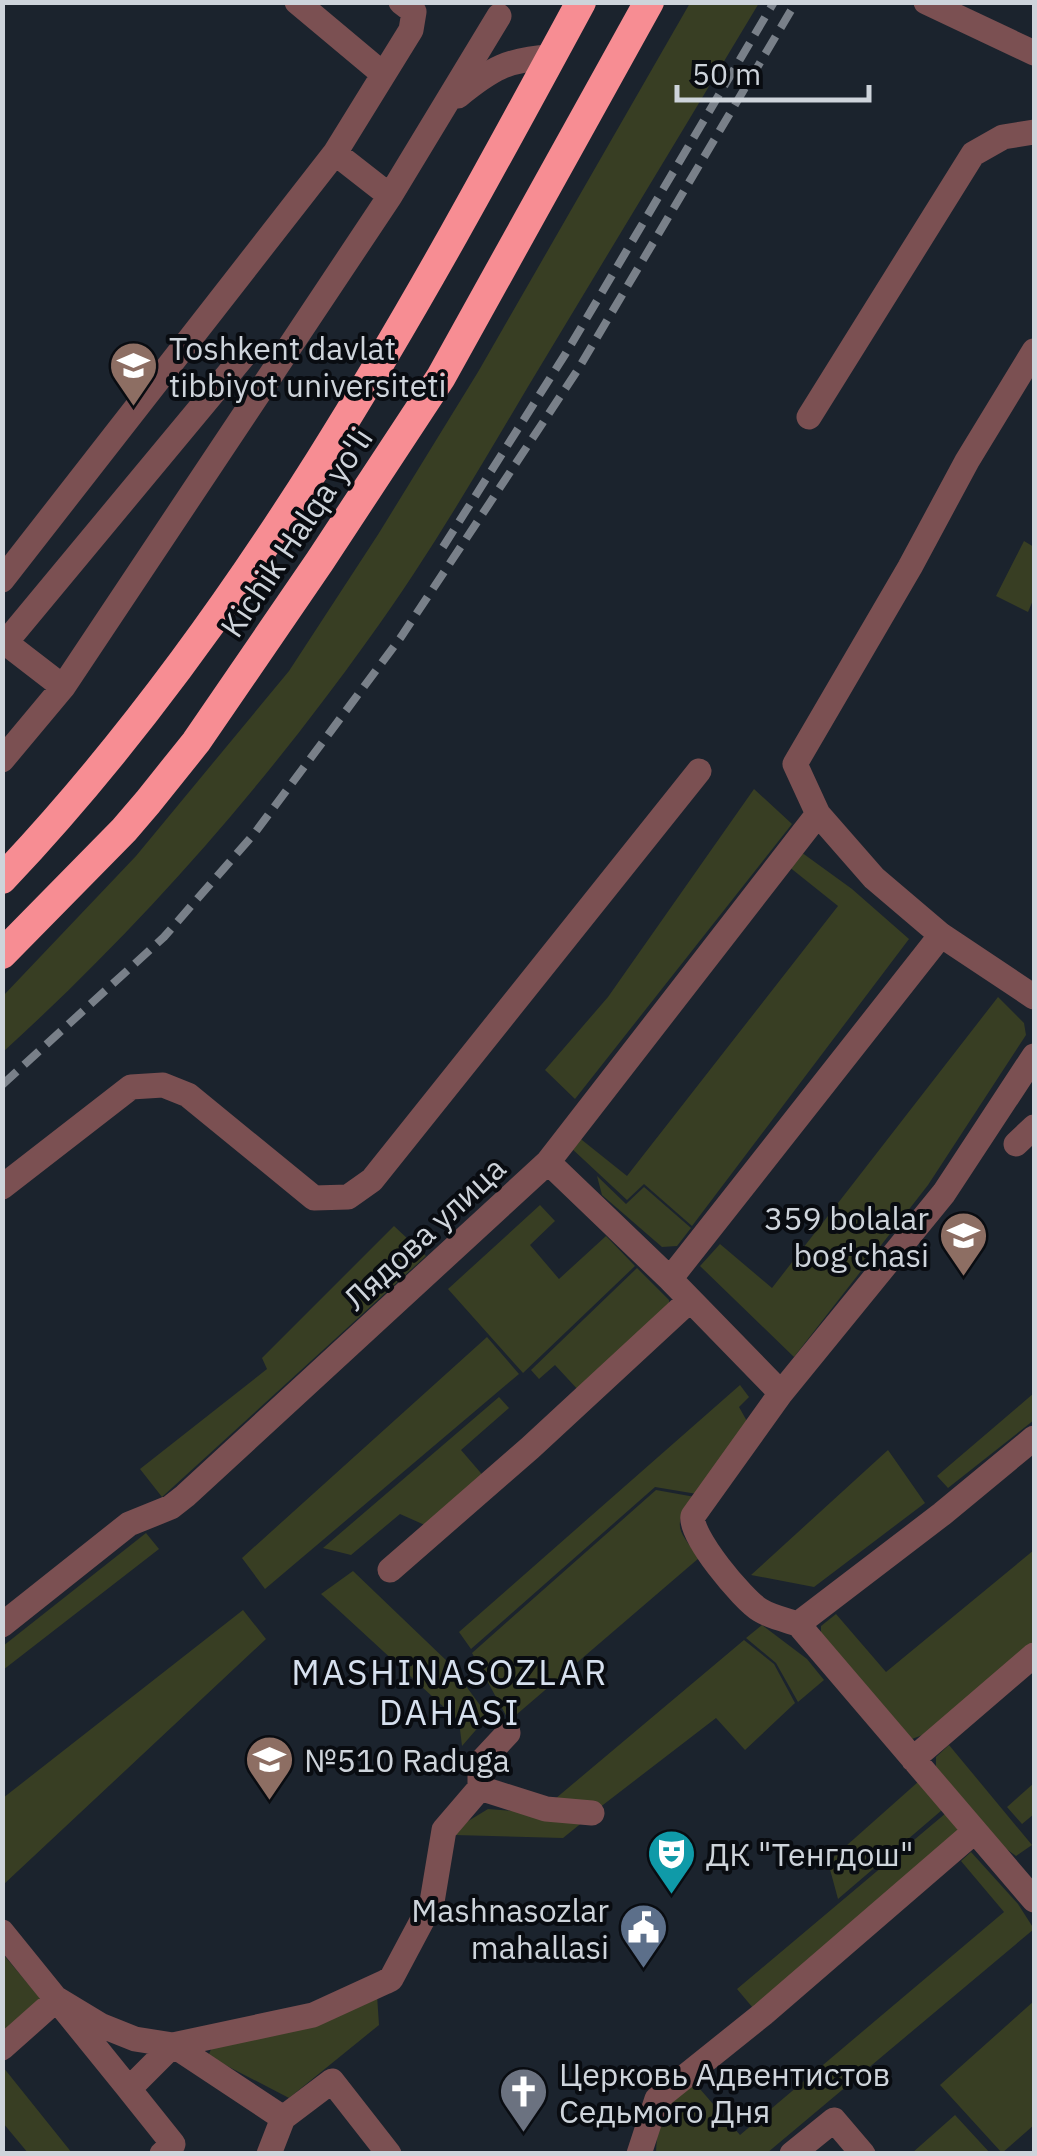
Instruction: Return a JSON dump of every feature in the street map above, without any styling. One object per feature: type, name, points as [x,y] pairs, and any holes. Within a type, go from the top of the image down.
[{"type":"highway","name":"Kichik Halqa yo'li","points":[[2,879],[140,722],[272,538],[383,360],[581,2]]},
{"type":"highway","name":"Kichik Halqa yo'li","points":[[2,954],[124,830],[186,754],[320,561],[441,377],[649,2]]},
{"type":"street","points":[[297,2],[383,74]]},
{"type":"street","points":[[2,580],[336,153],[411,30],[414,12],[401,2]]},
{"type":"street","points":[[926,2],[1034,54]]},
{"type":"street","points":[[2,760],[63,687],[390,196],[500,16]]},
{"type":"street","points":[[444,108],[490,70],[520,58],[552,57]]},
{"type":"street","points":[[809,416],[973,154],[1003,136],[1034,132]]},
{"type":"street","points":[[336,153],[390,196]]},
{"type":"street","points":[[1034,352],[967,461],[795,764],[818,814],[874,878],[941,935],[1034,997]]},
{"type":"street","points":[[63,687],[4,641],[246,354]]},
{"type":"street","points":[[2,1187],[131,1087],[163,1084],[188,1094],[314,1198],[348,1197],[372,1180],[699,771]]},
{"type":"street","name":"Лядова улица","points":[[2,1625],[129,1524],[171,1507],[185,1496],[548,1162],[818,814]]},
{"type":"street","points":[[670,1280],[941,935]]},
{"type":"street","points":[[1034,1056],[944,1193],[781,1393],[691,1523],[699,1542],[759,1610],[798,1624],[1034,1900]]},
{"type":"street","points":[[548,1162],[781,1393]]},
{"type":"street","points":[[390,1570],[690,1300]]},
{"type":"street","points":[[798,1624],[1034,1438]]},
{"type":"street","points":[[913,1759],[1034,1656]]},
{"type":"street","points":[[57,1998],[100,2024],[135,2039],[173,2045],[312,2015],[391,1979],[432,1902],[444,1830],[480,1788],[480,1763],[508,1734]]},
{"type":"street","points":[[480,1788],[536,1807],[592,1813]]},
{"type":"street","points":[[639,2154],[656,2098],[762,2014],[975,1831]]},
{"type":"street","points":[[2,1932],[172,2144],[162,2154]]},
{"type":"street","points":[[2,2048],[57,1998]]},
{"type":"street","points":[[129,2089],[173,2045]]},
{"type":"street","points":[[173,2045],[283,2118]]},
{"type":"street","points":[[269,2154],[283,2118],[332,2081],[389,2154]]},
{"type":"street","points":[[792,2154],[834,2120],[863,2154]]},
{"type":"green space","points":[[690,3],[759,3],[411,578],[327,696],[241,804],[103,956],[3,1052],[3,996],[136,856],[289,671],[478,372]]},
{"type":"green space","points":[[1024,541],[1034,547],[1034,598],[1028,612],[996,596]]},
{"type":"green space","points":[[754,789],[792,824],[575,1099],[545,1070],[608,997]]},
{"type":"green space","points":[[801,852],[852,889],[909,939],[692,1226],[644,1184],[627,1200],[569,1146],[577,1136],[627,1176],[838,906],[788,866]]},
{"type":"green space","points":[[998,997],[1024,1023],[1026,1035],[928,1185],[794,1357],[700,1266],[720,1244],[772,1288]]},
{"type":"green space","points":[[597,1176],[626,1204],[644,1187],[691,1228],[677,1246],[662,1247],[602,1195]]},
{"type":"green space","points":[[540,1205],[555,1221],[530,1245],[559,1279],[606,1236],[635,1266],[523,1373],[448,1289]]},
{"type":"green space","points":[[394,1226],[426,1256],[162,1497],[140,1469],[267,1369],[262,1358]]},
{"type":"green space","points":[[637,1268],[669,1300],[669,1310],[580,1392],[555,1365],[539,1379],[531,1370]]},
{"type":"green space","points":[[487,1337],[519,1374],[265,1589],[242,1558]]},
{"type":"green space","points":[[740,1385],[749,1397],[739,1407],[748,1423],[697,1494],[655,1487],[471,1649],[459,1632]]},
{"type":"green space","points":[[1034,1393],[1034,1420],[948,1488],[937,1476]]},
{"type":"green space","points":[[499,1397],[509,1408],[461,1450],[486,1479],[427,1526],[400,1514],[351,1555],[323,1548]]},
{"type":"green space","points":[[888,1450],[925,1503],[814,1587],[751,1575]]},
{"type":"green space","points":[[656,1490],[695,1497],[682,1515],[680,1528],[699,1558],[509,1721],[472,1653]]},
{"type":"green space","points":[[146,1533],[159,1549],[3,1670],[3,1646]]},
{"type":"green space","points":[[1034,1550],[1034,1643],[925,1734],[912,1739],[821,1633],[821,1626],[836,1614],[886,1672]]},
{"type":"green space","points":[[353,1571],[449,1663],[488,1716],[462,1746],[459,1721],[321,1594]]},
{"type":"green space","points":[[243,1610],[266,1639],[3,1885],[3,1798]]},
{"type":"green space","points":[[762,1625],[807,1659],[824,1680],[798,1702],[776,1663],[746,1638]]},
{"type":"green space","points":[[744,1640],[774,1664],[795,1703],[745,1750],[716,1718],[599,1808],[549,1804]]},
{"type":"green space","points":[[949,1745],[1032,1845],[1016,1856],[1005,1848],[936,1767],[936,1757]]},
{"type":"green space","points":[[918,1782],[942,1810],[838,1899],[828,1862]]},
{"type":"green space","points":[[1034,1783],[1034,1814],[1022,1824],[1007,1807]]},
{"type":"green space","points":[[488,1809],[589,1817],[563,1838],[454,1835],[460,1826]]},
{"type":"green space","points":[[946,1813],[962,1832],[753,2008],[737,1989]]},
{"type":"green space","points":[[971,1852],[1018,1904],[1034,1929],[767,2153],[656,2154],[664,2112],[693,2081],[740,2135],[1004,1912],[961,1861]]},
{"type":"green space","points":[[2,1953],[42,2000],[2,2034]]},
{"type":"green space","points":[[377,1995],[379,2025],[289,2098],[208,2056],[214,2043]]},
{"type":"green space","points":[[1034,2001],[1034,2125],[1002,2153],[940,2085]]},
{"type":"green space","points":[[3,2067],[72,2153],[28,2153],[3,2123]]},
{"type":"green space","points":[[955,2115],[990,2153],[912,2153]]},
{"type":"railway","points":[[443,547],[566,353],[774,2]]},
{"type":"railway","points":[[2,1085],[164,937],[254,834],[401,637],[577,371],[796,2]]},
{"type":"place","name":"Toshkent davlat tibbiyot universiteti","points":[[134,408]]},
{"type":"place","name":"359 bolalar bog'chasi","points":[[964,1278]]},
{"type":"place","name":"№510 Raduga","points":[[269,1802]]},
{"type":"place","name":"ДК \"Тенгдош\"","points":[[671,1896]]},
{"type":"place","name":"Mashnasozlar mahallasi","points":[[644,1970]]},
{"type":"place","name":"Церковь Адвентистов Седьмого Дня","points":[[524,2134]]},
{"type":"district","name":"MASHINASOZLAR DAHASI","points":[[450,1692]]}]
